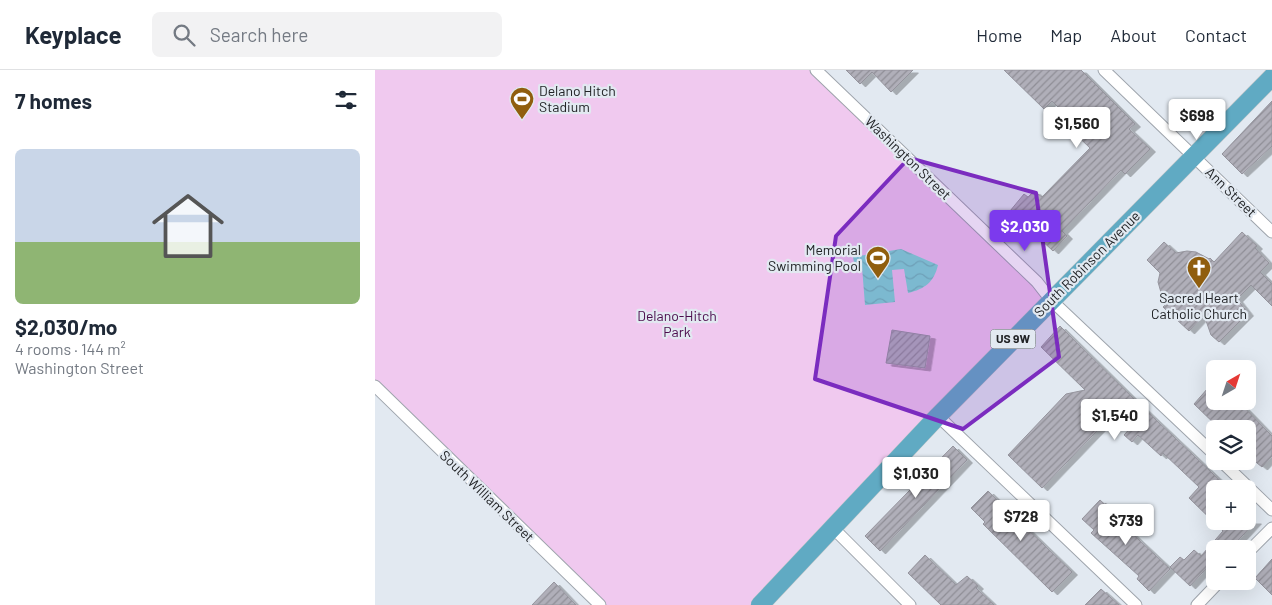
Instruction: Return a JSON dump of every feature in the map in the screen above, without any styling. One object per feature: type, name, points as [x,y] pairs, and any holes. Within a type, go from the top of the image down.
[{"type":"highway","name":"South Robinson Avenue","points":[[760,605],[938,416],[1272,77]]},
{"type":"street","name":"Washington Street","points":[[815,70],[1037,282],[1051,300],[1206,446]]},
{"type":"street","name":"Ann Street","points":[[1104,70],[1272,232]]},
{"type":"street","name":"South William Street","points":[[375,386],[600,605]]},
{"type":"street","points":[[938,416],[1136,605]]},
{"type":"street","points":[[1230,470],[1272,510]]},
{"type":"street","points":[[833,528],[910,605]]},
{"type":"street","points":[[1256,544],[1272,528]]},
{"type":"street","points":[[1197,605],[1211,590]]},
{"type":"highlighted area","points":[[909,158],[1036,193],[1059,357],[963,429],[815,379],[836,236]]},
{"type":"green space","name":"Delano-Hitch Park","points":[[375,70],[814,70],[1051,300],[760,605],[603,605],[375,385]]},
{"type":"water","name":"Memorial Swimming Pool","points":[[901,249],[938,265],[934,276],[924,287],[908,293],[904,269],[892,270],[895,302],[865,305],[862,267],[855,268],[853,257]]},
{"type":"building","points":[[846,70],[913,70],[891,92],[872,72],[860,84]]},
{"type":"building","points":[[1004,70],[1081,70],[1135,124],[1129,129],[1150,149],[1125,174],[1121,170],[1062,231],[1067,236],[1053,251],[1010,211],[1024,194],[1028,197],[1034,191],[1042,197],[1090,148],[1068,127],[1073,122],[1052,101],[1044,109]]},
{"type":"building","points":[[1272,101],[1272,146],[1242,174],[1222,154]]},
{"type":"building","name":"Sacred Heart Catholic Church","points":[[1242,232],[1257,246],[1255,248],[1269,263],[1260,272],[1272,284],[1272,306],[1251,285],[1237,299],[1248,313],[1219,342],[1211,335],[1204,315],[1189,331],[1163,307],[1168,302],[1162,296],[1158,282],[1160,273],[1147,260],[1164,242],[1176,253],[1196,252],[1210,258],[1214,262]]},
{"type":"building","points":[[1060,326],[1206,467],[1206,470],[1209,470],[1219,480],[1206,480],[1206,514],[1189,498],[1199,487],[1163,453],[1161,456],[1138,435],[1132,442],[1124,435],[1134,424],[1118,409],[1042,488],[1008,455],[1066,394],[1085,390],[1041,347]]},
{"type":"building","points":[[892,330],[930,336],[925,368],[886,363]]},
{"type":"building","points":[[1206,390],[1206,410],[1247,410],[1272,436],[1272,456],[1262,467],[1256,462],[1256,420],[1211,420],[1194,404]]},
{"type":"building","points":[[953,446],[967,460],[880,551],[865,536]]},
{"type":"building","points":[[988,491],[1072,572],[1052,592],[983,524],[985,522],[971,508]]},
{"type":"building","points":[[1100,500],[1111,510],[1109,512],[1170,569],[1149,591],[1137,579],[1139,576],[1091,533],[1094,530],[1082,519]]},
{"type":"building","points":[[1248,530],[1238,540],[1215,540],[1223,531]]},
{"type":"building","points":[[1194,550],[1201,556],[1206,550],[1206,569],[1190,586],[1170,567],[1180,557],[1184,560]]},
{"type":"building","points":[[925,555],[956,585],[967,576],[978,586],[976,588],[994,605],[941,605],[908,573]]},
{"type":"building","points":[[1272,559],[1272,595],[1256,579]]},
{"type":"building","points":[[554,582],[576,605],[532,605]]},
{"type":"building","points":[[1101,589],[1119,605],[1085,605]]},
{"type":"place","name":"Delano Hitch Stadium","points":[[522,120]]},
{"type":"place","name":"Memorial Swimming Pool","points":[[878,279]]},
{"type":"place","name":"Sacred Heart Catholic Church","points":[[1199,289]]}]
